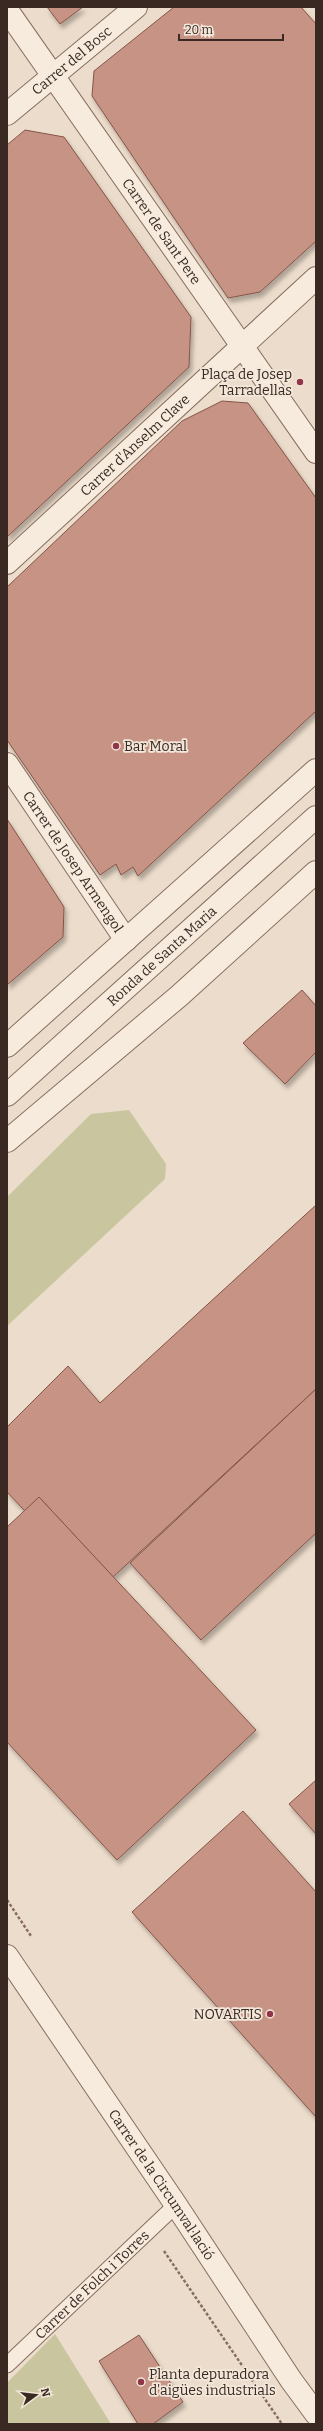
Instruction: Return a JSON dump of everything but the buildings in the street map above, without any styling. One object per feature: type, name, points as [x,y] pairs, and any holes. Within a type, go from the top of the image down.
[{"type":"street","name":"Carrer del Bosc","points":[[7,114],[52,75],[136,7]]},
{"type":"street","name":"Carrer de Sant Pere","points":[[7,10],[316,452]]},
{"type":"street","name":"Carrer d'Anselm Clave","points":[[7,563],[316,278]]},
{"type":"street","name":"Carrer de Josep Armengol","points":[[7,764],[126,940]]},
{"type":"street","points":[[7,1046],[316,770]]},
{"type":"street","name":"Ronda de Santa Maria","points":[[7,1095],[316,817]]},
{"type":"street","points":[[7,1141],[178,996],[316,872]]},
{"type":"street","name":"Carrer de la Circumval·lació","points":[[7,1956],[176,2205],[291,2380],[316,2414]]},
{"type":"lane","name":"Carrer de Folch i Torres","points":[[7,2365],[176,2205]]},
{"type":"shaded area","points":[[129,1110],[166,1164],[165,1179],[7,1326],[7,1197],[91,1114]]},
{"type":"shaded area","points":[[55,2334],[111,2424],[7,2424],[7,2383]]},
{"type":"place","name":"Plaça de Josep Tarradellas","points":[[300,382]]},
{"type":"place","name":"Bar Moral","points":[[116,746]]},
{"type":"place","name":"NOVARTIS","points":[[270,2014]]},
{"type":"place","name":"Planta depuradora d'aigües industrials","points":[[141,2382]]}]
